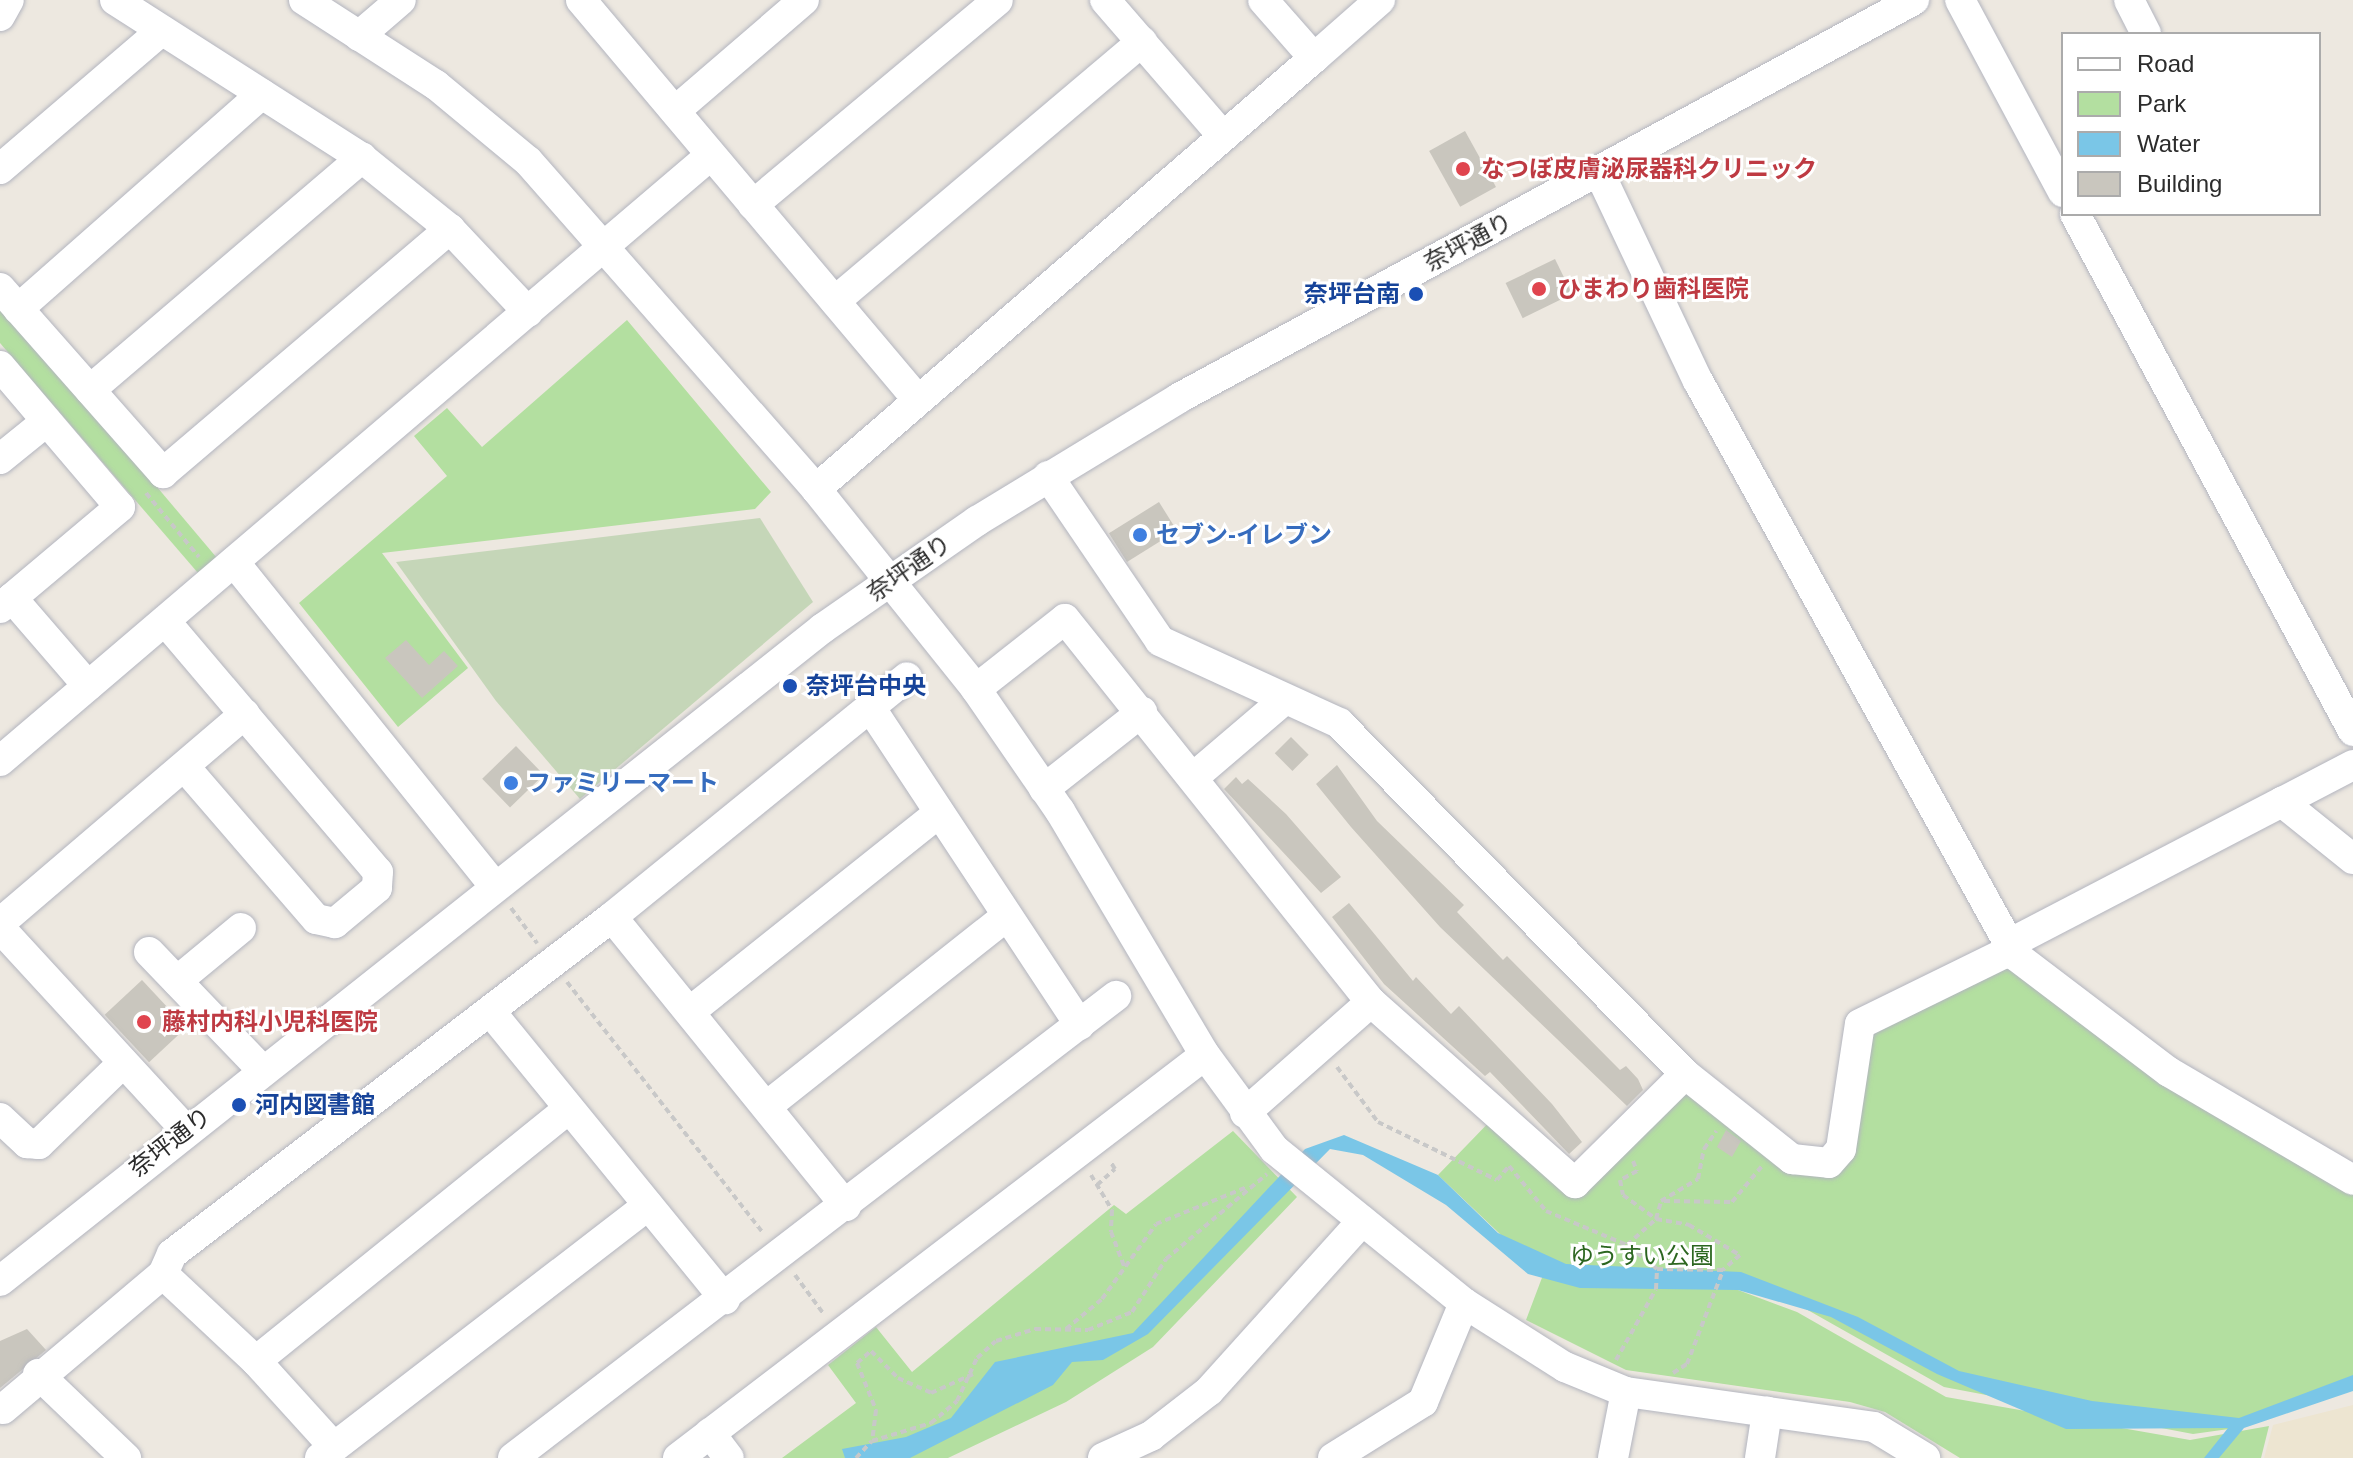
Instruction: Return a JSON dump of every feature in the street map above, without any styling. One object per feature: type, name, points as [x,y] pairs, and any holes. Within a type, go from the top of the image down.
[{"type":"street","points":[[0,16],[9,0]]},
{"type":"street","points":[[115,0],[362,158],[450,229],[528,312]]},
{"type":"street","points":[[304,0],[436,85],[528,161],[816,489],[976,689],[1044,789],[1205,1055],[1245,1113],[1298,1169],[1464,1303],[1565,1367],[1767,1412],[1874,1427],[1925,1458]]},
{"type":"street","points":[[359,36],[401,0]]},
{"type":"street","points":[[675,111],[804,0]]},
{"type":"street","points":[[753,205],[998,0]]},
{"type":"street","points":[[1105,0],[1221,134]]},
{"type":"street","points":[[1263,0],[1314,58]]},
{"type":"street","points":[[816,489],[1221,134],[1380,0]]},
{"type":"street","name":"奈坪通り","points":[[0,1281],[185,1129],[890,580],[1048,476],[1914,0]]},
{"type":"street","points":[[1960,0],[2061,188]]},
{"type":"street","points":[[2129,0],[2145,32]]},
{"type":"street","points":[[596,5],[675,111],[918,400]]},
{"type":"street","points":[[0,169],[162,30]]},
{"type":"street","points":[[835,301],[1142,42]]},
{"type":"street","points":[[262,94],[9,298],[163,473],[450,229]]},
{"type":"street","points":[[0,761],[711,155]]},
{"type":"street","points":[[90,390],[362,158]]},
{"type":"street","points":[[1599,172],[1698,381],[2016,956],[2169,1072],[2353,1180]]},
{"type":"street","points":[[2076,216],[2353,731]]},
{"type":"street","points":[[0,366],[120,507],[6,603],[88,686]]},
{"type":"street","points":[[0,459],[47,421]]},
{"type":"street","points":[[1048,476],[1160,641],[1339,723],[1685,1074],[1792,1159],[1829,1163],[1841,1149],[1860,1024],[2003,954],[2009,944],[2353,765]]},
{"type":"street","points":[[234,562],[495,887]]},
{"type":"street","points":[[976,689],[1065,619],[1195,776],[1371,1002],[1575,1183],[1685,1074]]},
{"type":"street","points":[[165,621],[378,872],[377,888],[335,923],[316,919],[185,767]]},
{"type":"street","points":[[3,1409],[38,1374],[163,1274],[172,1254],[612,917],[907,677]]},
{"type":"street","points":[[1195,776],[1285,699]]},
{"type":"street","points":[[870,707],[1080,1025]]},
{"type":"street","points":[[1044,789],[1142,712]]},
{"type":"street","points":[[185,1129],[0,925],[245,714]]},
{"type":"street","points":[[2282,802],[2353,859]]},
{"type":"street","points":[[692,1010],[939,813]]},
{"type":"street","points":[[767,1106],[1007,916]]},
{"type":"street","points":[[612,917],[692,1010],[846,1206]]},
{"type":"street","points":[[177,981],[241,928]]},
{"type":"street","points":[[149,952],[262,1070]]},
{"type":"street","points":[[513,1458],[725,1299],[1116,996]]},
{"type":"street","points":[[1245,1113],[1371,1002]]},
{"type":"street","points":[[490,1011],[725,1299]]},
{"type":"street","points":[[678,1458],[1205,1055]]},
{"type":"street","points":[[0,1118],[27,1143],[39,1144],[123,1063]]},
{"type":"street","points":[[256,1361],[569,1108]]},
{"type":"street","points":[[163,1274],[256,1361],[327,1452],[648,1205]]},
{"type":"street","points":[[1103,1458],[1151,1436],[1209,1391],[1362,1221]]},
{"type":"street","points":[[1333,1458],[1423,1402],[1464,1303]]},
{"type":"street","points":[[38,1374],[126,1458]]},
{"type":"street","points":[[1613,1458],[1619,1378]]},
{"type":"street","points":[[1760,1458],[1767,1412]]},
{"type":"street","points":[[710,1433],[729,1458]]},
{"type":"path","points":[[495,887],[839,1334]]},
{"type":"path","points":[[1321,1046],[1378,1122],[1497,1180],[1509,1166],[1546,1211],[1627,1245],[1657,1269],[1723,1270]]},
{"type":"path","points":[[1661,1201],[1732,1202],[1778,1147]]},
{"type":"path","points":[[1627,1245],[1656,1219],[1661,1201],[1698,1179],[1704,1149]]},
{"type":"path","points":[[1077,1153],[1112,1210],[1111,1232],[1125,1268]]},
{"type":"path","points":[[1637,1171],[1620,1180],[1619,1188],[1656,1219],[1689,1225],[1740,1255],[1723,1270],[1687,1364]]},
{"type":"path","points":[[856,1458],[872,1441],[931,1423],[957,1401],[973,1374],[977,1358],[1015,1332],[1088,1330],[1132,1312],[1166,1259],[1253,1184],[1156,1224],[1102,1299],[1066,1329]]},
{"type":"path","points":[[1619,1378],[1656,1289],[1657,1269]]},
{"type":"path","points":[[872,1441],[876,1410],[857,1363],[871,1351],[898,1378],[931,1393],[973,1374]]},
{"type":"shaded area","points":[[2353,1405],[2353,1458],[2264,1458],[2273,1425]]},
{"type":"green space","points":[[0,301],[217,558],[198,573],[0,343]]},
{"type":"green space","points":[[627,320],[771,492],[755,509],[382,553],[468,668],[398,727],[299,603],[447,476],[414,436],[447,408],[482,447]]},
{"type":"green space","points":[[760,518],[813,602],[580,799],[496,701],[396,562]]},
{"type":"green space","name":"ゆうすい公園","points":[[2003,954],[2353,1181],[2353,1389],[2236,1428],[2193,1434],[1944,1387],[1742,1273],[1738,1290],[1797,1312],[1946,1397],[2190,1440],[2269,1426],[2261,1458],[1960,1458],[1885,1412],[1850,1402],[1626,1370],[1526,1320],[1543,1275],[1438,1175],[1497,1114],[1575,1183],[1685,1074],[1778,1147],[1829,1163],[1860,1024]]},
{"type":"green space","points":[[1233,1131],[1297,1197],[1153,1347],[1066,1402],[948,1458],[782,1458],[856,1403],[828,1365],[876,1327],[912,1372],[1114,1205],[1126,1214]]},
{"type":"water","points":[[1344,1135],[1438,1175],[1498,1233],[1566,1264],[1741,1272],[1858,1317],[1959,1371],[2092,1401],[2239,1418],[2353,1375],[2353,1391],[2244,1428],[2219,1458],[2204,1458],[2228,1428],[2066,1429],[1937,1374],[1831,1317],[1738,1290],[1580,1288],[1528,1274],[1446,1205],[1363,1155],[1330,1149],[1148,1334],[1103,1360],[1072,1362],[1053,1385],[910,1458],[845,1458],[842,1449],[906,1437],[951,1418],[995,1362],[1133,1333],[1305,1149]]},
{"type":"building","name":"なつぼ皮膚泌尿器科クリニック","points":[[1465,131],[1496,187],[1460,207],[1429,151]]},
{"type":"building","name":"ひまわり歯科医院","points":[[1555,259],[1572,294],[1523,318],[1506,283]]},
{"type":"building","name":"セブン-イレブン","points":[[1159,502],[1177,531],[1127,562],[1109,533]]},
{"type":"building","points":[[406,640],[429,665],[444,651],[458,666],[422,698],[385,658]]},
{"type":"building","points":[[1291,737],[1309,755],[1292,771],[1275,753]]},
{"type":"building","name":"ファミリーマート","points":[[516,746],[544,775],[510,807],[482,779]]},
{"type":"building","points":[[1337,765],[1377,821],[1464,905],[1457,912],[1503,960],[1507,956],[1620,1070],[1626,1066],[1638,1079],[1643,1090],[1627,1106],[1440,927],[1351,827],[1316,784]]},
{"type":"building","points":[[1236,777],[1242,784],[1248,779],[1286,814],[1341,877],[1321,893],[1224,789]]},
{"type":"building","points":[[1349,903],[1413,981],[1416,977],[1451,1014],[1459,1006],[1552,1104],[1582,1142],[1569,1154],[1490,1072],[1485,1076],[1384,984],[1332,917]]},
{"type":"building","name":"藤村内科小児科医院","points":[[142,980],[186,1028],[149,1062],[105,1015]]},
{"type":"building","points":[[1726,1130],[1741,1141],[1732,1157],[1717,1147]]},
{"type":"building","points":[[27,1329],[46,1350],[0,1388],[0,1341]]},
{"type":"place","name":"なつぼ皮膚泌尿器科クリニック","points":[[1463,169]]},
{"type":"place","name":"ひまわり歯科医院","points":[[1539,289]]},
{"type":"place","name":"奈坪台南","points":[[1416,294]]},
{"type":"place","name":"セブン-イレブン","points":[[1140,535]]},
{"type":"place","name":"奈坪台中央","points":[[790,686]]},
{"type":"place","name":"ファミリーマート","points":[[511,783]]},
{"type":"place","name":"藤村内科小児科医院","points":[[144,1022]]},
{"type":"place","name":"河内図書館","points":[[239,1105]]}]
